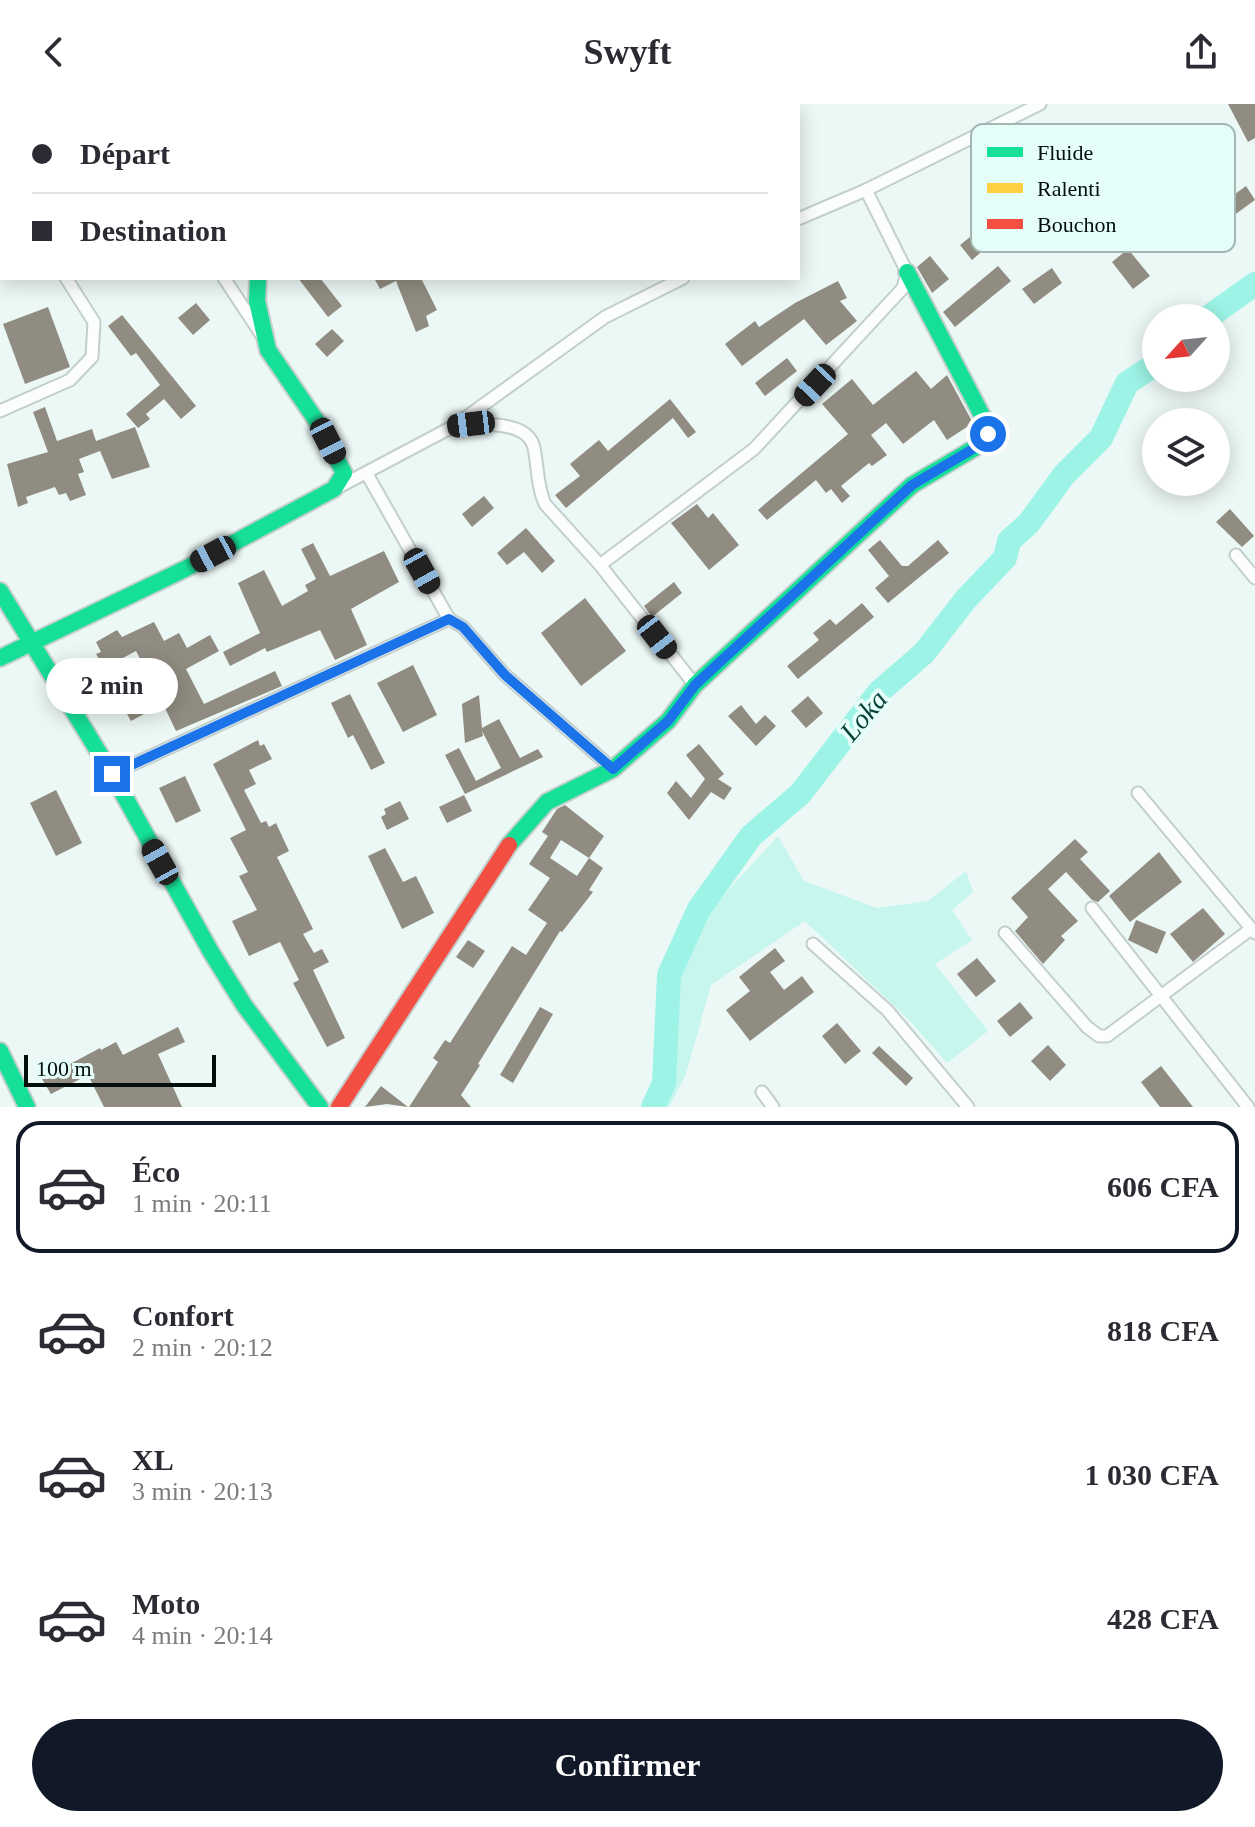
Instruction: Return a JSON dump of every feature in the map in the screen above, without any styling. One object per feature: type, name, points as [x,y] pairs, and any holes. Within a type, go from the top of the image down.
[{"type":"street","points":[[1000,124],[1040,104]]},
{"type":"street","points":[[800,218],[866,190],[971,138]]},
{"type":"street","points":[[339,1107],[506,848],[547,802],[613,769],[668,721],[695,685],[912,485],[983,443],[988,434],[986,423],[866,190]]},
{"type":"street","points":[[600,565],[754,449],[875,322],[903,288],[907,272]]},
{"type":"street","points":[[0,411],[70,380],[92,357],[94,322],[67,280]]},
{"type":"street","points":[[225,280],[262,334],[344,473],[334,489]]},
{"type":"street","points":[[258,280],[262,334]]},
{"type":"street","points":[[0,658],[185,569],[454,426],[605,317],[679,280]]},
{"type":"street","points":[[454,426],[496,425],[528,435],[534,444],[540,493],[545,504],[600,565],[695,685]]},
{"type":"street","points":[[367,474],[449,619],[463,627],[505,675],[613,769]]},
{"type":"street","points":[[1236,555],[1255,578]]},
{"type":"street","points":[[0,591],[29,644],[112,774],[236,992],[320,1107]]},
{"type":"street","points":[[112,774],[449,619]]},
{"type":"street","points":[[1005,933],[1099,1036],[1107,1036],[1253,931],[1138,793]]},
{"type":"street","points":[[1092,908],[1248,1107]]},
{"type":"street","points":[[813,944],[887,1010],[968,1107]]},
{"type":"street","points":[[0,1053],[27,1107]]},
{"type":"street","points":[[762,1092],[773,1107]]},
{"type":"green space","points":[[778,836],[804,881],[877,908],[928,901],[966,871],[973,892],[952,910],[972,940],[935,964],[988,1031],[947,1063],[910,1021],[805,921],[711,985],[686,1074],[669,1107],[646,1107],[654,1092],[666,994],[710,910]]},
{"type":"building","points":[[1228,104],[1255,104],[1255,138],[1248,142]]},
{"type":"building","points":[[1246,186],[1255,200],[1235,214],[1235,194]]},
{"type":"building","points":[[971,236],[971,252],[981,252],[972,260],[960,245]]},
{"type":"building","points":[[1124,252],[1130,252],[1150,276],[1133,289],[1112,262]]},
{"type":"building","points":[[930,256],[949,279],[932,293],[917,267]]},
{"type":"building","points":[[998,266],[1011,281],[955,327],[943,312]]},
{"type":"building","points":[[1052,268],[1062,283],[1034,304],[1022,289]]},
{"type":"building","points":[[300,280],[322,280],[342,306],[328,317]]},
{"type":"building","points":[[375,280],[422,280],[437,310],[426,316],[429,326],[416,332],[396,281],[380,289]]},
{"type":"building","points":[[838,281],[847,298],[840,301],[857,321],[826,345],[804,319],[742,366],[725,344],[755,321],[759,327],[795,303]]},
{"type":"building","points":[[196,303],[210,320],[193,335],[178,318]]},
{"type":"building","points":[[48,307],[70,367],[25,384],[3,324]]},
{"type":"building","points":[[122,315],[196,406],[181,419],[164,399],[146,414],[150,419],[138,428],[126,414],[160,385],[136,353],[131,356],[108,326]]},
{"type":"building","points":[[332,329],[344,341],[327,357],[315,344]]},
{"type":"building","points":[[787,358],[797,371],[765,396],[755,383]]},
{"type":"building","points":[[916,371],[931,389],[947,375],[973,423],[947,440],[934,420],[903,444],[886,423],[871,435],[887,455],[872,466],[869,463],[841,486],[850,496],[842,503],[831,489],[826,493],[816,480],[767,520],[758,510],[848,434],[822,404],[852,379],[873,405]]},
{"type":"building","points":[[670,399],[696,432],[688,438],[673,418],[566,508],[555,495],[580,476],[570,464],[599,440],[608,451]]},
{"type":"building","points":[[45,407],[57,441],[92,429],[96,441],[135,427],[150,467],[112,479],[100,451],[79,459],[84,472],[78,474],[86,495],[70,501],[66,493],[59,495],[55,487],[26,497],[28,503],[18,507],[7,464],[48,452],[33,412]]},
{"type":"building","points":[[484,496],[494,508],[472,527],[462,514]]},
{"type":"building","points":[[697,504],[708,518],[713,513],[739,545],[709,570],[671,523]]},
{"type":"building","points":[[1230,509],[1254,536],[1242,547],[1216,522]]},
{"type":"building","points":[[526,528],[555,561],[542,573],[524,552],[507,565],[497,553]]},
{"type":"building","points":[[880,540],[902,566],[908,566],[938,540],[949,553],[888,603],[875,588],[889,576],[868,550]]},
{"type":"building","points":[[313,543],[330,576],[384,551],[399,582],[351,609],[367,645],[335,660],[320,630],[267,652],[265,648],[230,666],[223,652],[260,633],[238,583],[264,570],[282,606],[308,591],[305,585],[316,579],[301,549]]},
{"type":"building","points":[[674,582],[682,593],[652,617],[644,606]]},
{"type":"building","points":[[585,598],[626,651],[581,686],[541,633]]},
{"type":"building","points":[[862,603],[874,617],[798,679],[787,666],[819,640],[813,633],[830,619],[836,625]]},
{"type":"building","points":[[154,622],[164,641],[179,633],[187,648],[210,635],[219,651],[186,669],[204,704],[275,671],[282,686],[176,731],[163,704],[131,721],[121,703],[154,686],[136,651],[104,668],[96,654],[101,652],[96,642],[117,630],[122,637]]},
{"type":"building","points":[[413,665],[437,715],[403,732],[377,683]]},
{"type":"building","points":[[350,694],[385,763],[371,770],[353,735],[348,738],[331,703]]},
{"type":"building","points":[[479,695],[482,728],[499,719],[520,758],[538,749],[543,757],[465,794],[445,755],[459,748],[476,781],[501,768],[482,731],[483,736],[465,743],[462,704]]},
{"type":"building","points":[[808,696],[823,713],[806,728],[791,711]]},
{"type":"building","points":[[741,705],[756,724],[765,715],[776,726],[756,746],[728,716]]},
{"type":"building","points":[[258,740],[260,746],[264,744],[272,759],[249,770],[256,784],[244,790],[261,823],[266,821],[269,827],[276,823],[289,851],[277,857],[313,929],[303,934],[314,953],[322,949],[329,962],[313,970],[345,1038],[327,1047],[293,983],[299,980],[280,942],[249,956],[232,921],[257,910],[239,876],[248,872],[230,838],[246,830],[213,764]]},
{"type":"building","points":[[699,744],[724,774],[718,779],[732,788],[724,800],[711,792],[689,820],[667,793],[676,781],[691,798],[705,779],[686,755]]},
{"type":"building","points":[[185,776],[201,811],[176,823],[159,788]]},
{"type":"building","points":[[56,790],[82,843],[56,856],[30,803]]},
{"type":"building","points":[[464,795],[472,811],[447,823],[439,807]]},
{"type":"building","points":[[400,801],[409,819],[387,830],[381,817],[386,814],[384,809]]},
{"type":"building","points":[[565,805],[604,836],[589,858],[603,868],[589,890],[593,892],[560,931],[478,1064],[461,1095],[471,1107],[409,1107],[438,1062],[433,1058],[445,1040],[450,1043],[512,946],[526,955],[547,923],[528,910],[550,878],[529,864],[548,836],[542,832],[557,809]],"holes":[[[561,840],[589,858],[577,876],[550,858]]]},
{"type":"building","points":[[1075,839],[1088,852],[1080,859],[1110,891],[1098,902],[1092,900],[1066,872],[1048,889],[1078,921],[1061,936],[1065,940],[1043,964],[1015,931],[1028,917],[1011,898]]},
{"type":"building","points":[[385,848],[403,882],[416,876],[434,913],[402,929],[368,856]]},
{"type":"building","points":[[1159,852],[1182,882],[1130,922],[1109,896]]},
{"type":"building","points":[[1203,908],[1225,934],[1193,962],[1170,934]]},
{"type":"building","points":[[1136,920],[1166,932],[1157,954],[1128,940]]},
{"type":"building","points":[[468,940],[485,951],[473,968],[456,957]]},
{"type":"building","points":[[775,948],[785,961],[770,972],[784,990],[802,976],[814,992],[750,1041],[726,1010],[750,991],[739,977]]},
{"type":"building","points":[[977,958],[996,981],[976,997],[957,974]]},
{"type":"building","points":[[1020,1002],[1033,1018],[1010,1037],[997,1021]]},
{"type":"building","points":[[540,1007],[553,1014],[513,1083],[500,1075]]},
{"type":"building","points":[[837,1023],[861,1051],[845,1064],[822,1036]]},
{"type":"building","points":[[178,1027],[185,1042],[158,1054],[182,1107],[104,1107],[88,1075],[51,1094],[42,1079],[100,1048],[116,1042],[123,1055]]},
{"type":"building","points":[[1048,1045],[1066,1065],[1050,1081],[1031,1061]]},
{"type":"building","points":[[879,1046],[913,1078],[906,1086],[872,1053]]},
{"type":"building","points":[[1161,1066],[1193,1107],[1160,1107],[1141,1082]]},
{"type":"building","points":[[381,1086],[408,1107],[387,1104],[365,1107]]},
{"type":"waterway","name":"Loka","points":[[1227,304],[1255,284]]},
{"type":"waterway","name":"Loka","points":[[653,1107],[664,1083],[669,975],[699,909],[751,836],[800,794],[879,692],[924,653],[966,599],[1005,558],[1009,541],[1029,523],[1064,475],[1101,438],[1127,383],[1142,373]]},
{"type":"traffic: fast","points":[[509,845],[547,802],[613,769],[668,721],[695,685],[912,485],[983,443],[988,434],[986,423],[907,272]]},
{"type":"traffic: fast","points":[[0,658],[185,569],[334,489],[344,473],[318,423],[268,350],[257,301],[258,280]]},
{"type":"traffic: fast","points":[[0,591],[112,774],[211,952],[244,1005],[320,1107]]},
{"type":"traffic: fast","points":[[0,1051],[27,1107]]},
{"type":"traffic: jam","points":[[339,1107],[509,845]]},
{"type":"route","points":[[112,774],[449,619],[463,627],[505,675],[613,769],[682,707],[695,685],[912,485],[983,443],[988,434]]}]
